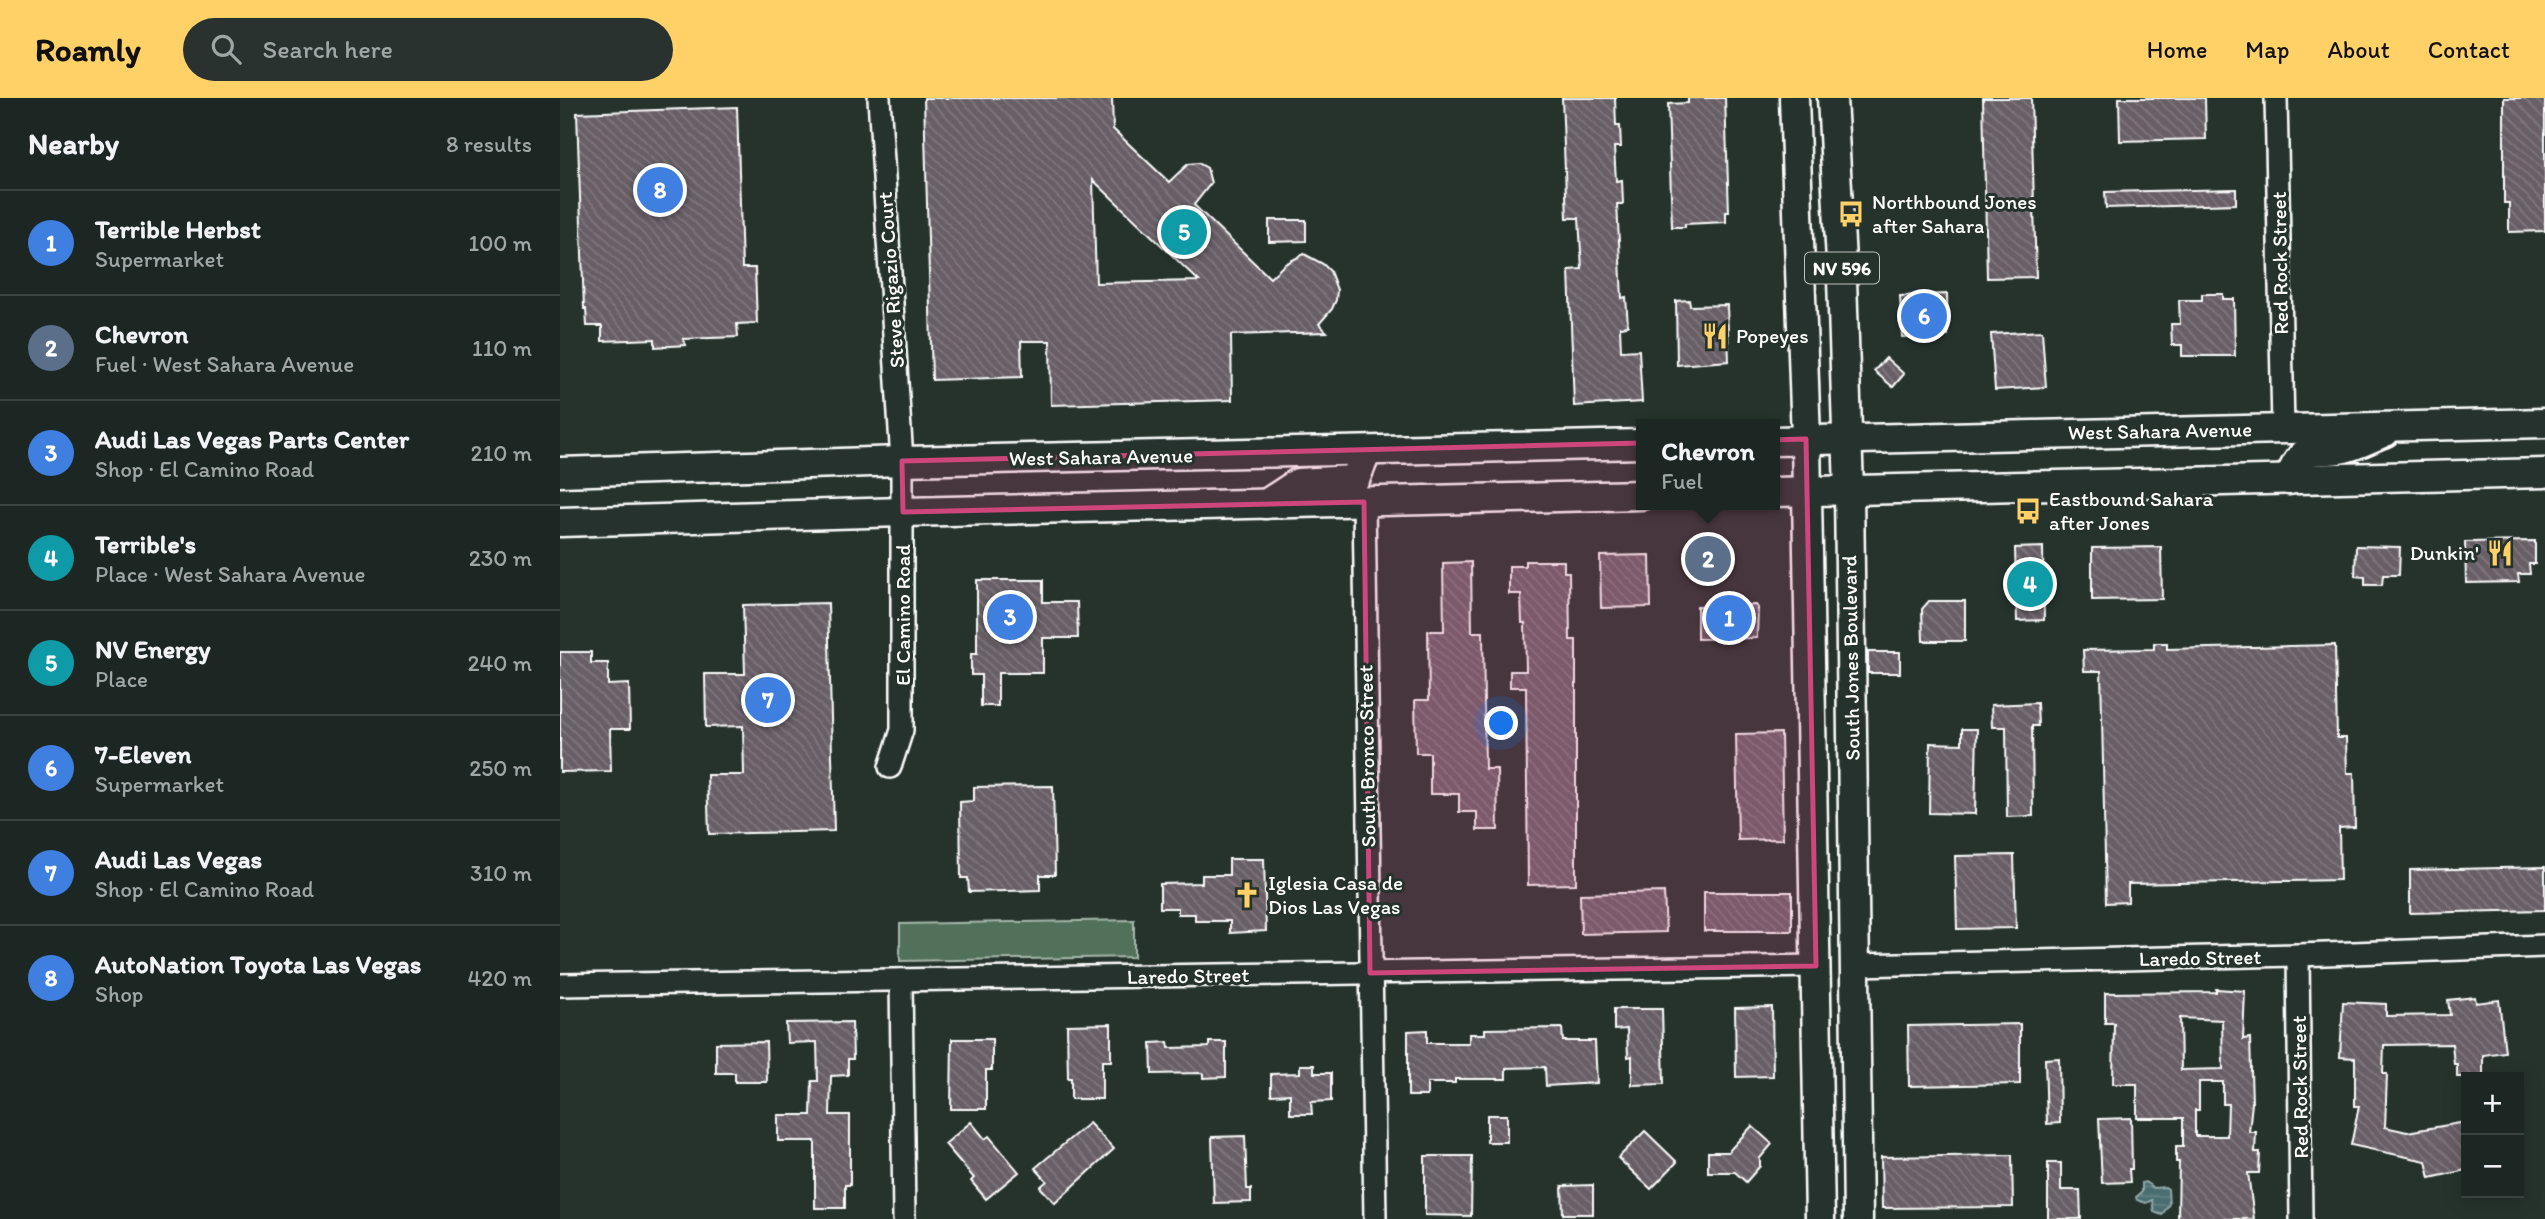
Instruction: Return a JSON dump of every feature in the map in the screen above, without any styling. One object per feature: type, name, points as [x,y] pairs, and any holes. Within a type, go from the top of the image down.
[{"type":"main road","name":"South Jones Boulevard","points":[[1794,98],[1807,439],[1820,1219]]},
{"type":"main road","name":"South Jones Boulevard","points":[[1832,98],[1842,274],[1849,491],[1858,1219]]},
{"type":"main road","name":"West Sahara Avenue","points":[[1780,440],[2545,423]]},
{"type":"main road","points":[[2289,480],[2293,468],[2312,449],[2344,448],[2402,425]]},
{"type":"main road","name":"West Sahara Avenue","points":[[560,472],[902,461],[1636,444]]},
{"type":"main road","points":[[1266,504],[1298,483],[1352,480],[1356,477],[1367,451]]},
{"type":"main road","points":[[1780,492],[2545,473]]},
{"type":"main road","points":[[560,522],[1636,495]]},
{"type":"main road","points":[[1816,966],[1832,982],[1833,1021],[1855,1069]]},
{"type":"street","name":"Steve Rigazio Court","points":[[879,98],[902,461]]},
{"type":"street","name":"Red Rock Street","points":[[2276,98],[2284,427]]},
{"type":"street","name":"El Camino Road","points":[[890,767],[902,730],[902,461]]},
{"type":"street","name":"South Bronco Street","points":[[1364,502],[1374,1219]]},
{"type":"street","name":"Laredo Street","points":[[1855,965],[2298,955],[2545,946]]},
{"type":"street","name":"Red Rock Street","points":[[2298,955],[2301,1219]]},
{"type":"street","name":"Laredo Street","points":[[560,985],[1816,966]]},
{"type":"street","points":[[901,980],[904,1219]]},
{"type":"highlighted area","points":[[1806,439],[1816,966],[1370,973],[1364,502],[903,512],[902,461]]},
{"type":"green space","points":[[1134,920],[1134,957],[900,961],[900,924]]},
{"type":"water","points":[[2142,1183],[2154,1188],[2168,1189],[2169,1204],[2162,1215],[2154,1212],[2152,1200],[2146,1203],[2137,1200],[2136,1197],[2142,1192]]},
{"type":"building","points":[[924,98],[1112,98],[1113,129],[1169,182],[1188,164],[1198,163],[1207,168],[1211,183],[1194,205],[1270,278],[1285,264],[1304,254],[1330,271],[1337,290],[1332,309],[1319,324],[1327,332],[1231,335],[1232,400],[1051,405],[1050,341],[1021,341],[1022,377],[932,380]],"holes":[[[1093,180],[1199,281],[1096,283]]]},
{"type":"building","points":[[1562,98],[1615,98],[1616,126],[1620,126],[1621,147],[1614,147],[1616,181],[1622,180],[1623,204],[1617,204],[1622,298],[1626,297],[1628,326],[1620,327],[1621,351],[1639,350],[1642,402],[1574,406],[1569,270],[1582,269],[1579,218],[1567,218]]},
{"type":"building","points":[[1688,98],[1725,98],[1729,212],[1726,212],[1726,222],[1672,227],[1668,104],[1688,103]]},
{"type":"building","points":[[1983,98],[2031,98],[2036,277],[1987,278]]},
{"type":"building","points":[[2119,98],[2205,98],[2206,139],[2120,141]]},
{"type":"building","points":[[2504,98],[2545,98],[2545,231],[2509,232],[2509,203],[2504,203]]},
{"type":"building","points":[[737,107],[742,268],[755,268],[757,323],[737,324],[738,337],[683,339],[686,345],[655,347],[655,339],[602,341],[602,326],[587,326],[584,309],[577,113]]},
{"type":"building","points":[[2236,189],[2236,204],[2106,208],[2105,192]]},
{"type":"building","points":[[1269,220],[1306,220],[1306,241],[1269,242]]},
{"type":"building","points":[[1947,294],[1948,335],[1902,337],[1900,296]]},
{"type":"building","points":[[2202,294],[2223,294],[2223,299],[2234,299],[2235,356],[2182,356],[2182,345],[2172,345],[2171,324],[2180,324],[2179,300],[2202,300]]},
{"type":"building","points":[[1689,300],[1690,306],[1727,305],[1729,361],[1677,365],[1676,301]]},
{"type":"building","points":[[2042,331],[2046,387],[1995,390],[1991,334]]},
{"type":"building","points":[[1886,358],[1904,374],[1893,387],[1874,371]]},
{"type":"building","name":"Dunkin'","points":[[2535,541],[2535,564],[2529,564],[2530,574],[2518,574],[2519,582],[2466,583],[2465,542]]},
{"type":"building","points":[[2356,546],[2400,547],[2399,575],[2383,575],[2382,585],[2365,585],[2365,577],[2355,576]]},
{"type":"building","points":[[2043,547],[2044,620],[2017,621],[2015,548]]},
{"type":"building","points":[[2161,547],[2162,599],[2092,600],[2092,548]]},
{"type":"building","points":[[1650,555],[1651,607],[1601,608],[1600,556]]},
{"type":"building","points":[[1525,561],[1564,561],[1564,572],[1569,572],[1570,640],[1576,640],[1576,884],[1528,885],[1526,687],[1510,687],[1510,671],[1526,671],[1525,623],[1522,623],[1521,594],[1509,594],[1509,566],[1525,566]]},
{"type":"building","points":[[1471,562],[1472,632],[1483,632],[1485,769],[1497,769],[1498,830],[1477,830],[1477,812],[1459,812],[1459,794],[1430,794],[1430,753],[1416,753],[1415,700],[1429,700],[1428,631],[1444,631],[1443,563]]},
{"type":"building","points":[[977,580],[1043,580],[1043,602],[1077,602],[1078,638],[1043,638],[1043,673],[998,673],[998,706],[981,706],[981,675],[971,675],[971,654],[977,654]]},
{"type":"building","points":[[1929,601],[1965,601],[1965,641],[1923,641],[1922,609]]},
{"type":"building","points":[[828,603],[834,831],[709,834],[707,775],[744,775],[743,726],[706,727],[705,674],[745,674],[743,605]]},
{"type":"building","points":[[1756,605],[1757,638],[1697,639],[1697,606]]},
{"type":"building","points":[[2154,643],[2167,643],[2167,649],[2335,645],[2337,738],[2346,738],[2347,773],[2354,773],[2355,827],[2339,828],[2340,880],[2128,884],[2128,902],[2106,903],[2101,671],[2084,671],[2083,650],[2154,649]]},
{"type":"building","points":[[560,652],[591,652],[591,663],[608,663],[608,685],[629,684],[630,729],[610,729],[611,771],[560,772]]},
{"type":"building","points":[[1868,652],[1900,652],[1900,673],[1868,673]]},
{"type":"building","points":[[2037,703],[2038,726],[2032,726],[2033,816],[2007,817],[2006,727],[1992,727],[1991,705]]},
{"type":"building","points":[[1962,729],[1977,729],[1975,814],[1929,813],[1930,743],[1962,744]]},
{"type":"building","points":[[1781,733],[1783,839],[1738,840],[1736,734]]},
{"type":"building","points":[[1053,786],[1055,875],[1040,875],[1040,890],[969,892],[968,878],[961,878],[960,802],[974,801],[974,787]]},
{"type":"building","points":[[2014,855],[2016,928],[1957,929],[1955,856]]},
{"type":"building","points":[[1229,859],[1264,859],[1266,931],[1230,933],[1230,921],[1195,921],[1195,914],[1178,914],[1178,908],[1160,908],[1160,884],[1202,883],[1202,875],[1229,875]]},
{"type":"building","points":[[2545,867],[2545,910],[2410,913],[2410,870]]},
{"type":"building","points":[[1664,892],[1666,932],[1581,934],[1580,894]]},
{"type":"building","points":[[1704,892],[1792,892],[1792,931],[1704,931]]},
{"type":"building","points":[[2216,989],[2245,991],[2243,1039],[2250,1038],[2252,1103],[2249,1132],[2256,1132],[2255,1152],[2260,1152],[2259,1173],[2248,1173],[2254,1219],[2178,1219],[2179,1162],[2176,1162],[2176,1146],[2183,1146],[2183,1118],[2137,1118],[2137,1084],[2113,1084],[2114,1023],[2105,1023],[2105,993],[2216,992]],"holes":[[[2180,1018],[2222,1020],[2223,1069],[2181,1070]],[[2199,1082],[2223,1082],[2223,1104],[2228,1104],[2227,1136],[2195,1136]]]},
{"type":"building","points":[[2475,997],[2476,1003],[2499,1000],[2505,1052],[2483,1055],[2483,1072],[2461,1072],[2461,1077],[2457,1077],[2452,1044],[2384,1045],[2383,1074],[2387,1074],[2385,1127],[2407,1132],[2461,1123],[2461,1171],[2430,1178],[2426,1161],[2351,1145],[2359,1106],[2355,1106],[2355,1058],[2340,1057],[2343,1002],[2386,1004],[2386,1016],[2450,1015],[2448,1000]]},
{"type":"building","points":[[1772,1007],[1773,1076],[1736,1077],[1735,1008]]},
{"type":"building","points":[[1614,1009],[1662,1009],[1664,1084],[1632,1085],[1632,1056],[1628,1057],[1627,1029],[1614,1030]]},
{"type":"building","points":[[852,1022],[853,1059],[848,1059],[848,1075],[831,1076],[830,1115],[850,1115],[850,1185],[845,1185],[845,1208],[815,1208],[815,1141],[778,1141],[778,1115],[811,1115],[812,1081],[818,1081],[817,1042],[787,1043],[786,1023]]},
{"type":"building","points":[[1111,1024],[1111,1061],[1102,1061],[1102,1099],[1071,1099],[1067,1025]]},
{"type":"building","points":[[2020,1024],[2020,1084],[1909,1086],[1908,1026]]},
{"type":"building","points":[[1562,1028],[1563,1041],[1595,1041],[1597,1083],[1546,1086],[1545,1067],[1506,1068],[1506,1079],[1455,1079],[1455,1083],[1427,1083],[1427,1096],[1408,1096],[1408,1031],[1427,1030],[1427,1043],[1469,1043],[1469,1034],[1485,1034],[1485,1029]]},
{"type":"building","points":[[952,1039],[992,1039],[992,1070],[986,1070],[986,1109],[951,1109]]},
{"type":"building","points":[[766,1042],[767,1082],[735,1082],[735,1073],[716,1073],[716,1043]]},
{"type":"building","points":[[1168,1042],[1169,1048],[1209,1047],[1209,1042],[1226,1042],[1226,1077],[1203,1078],[1203,1073],[1152,1074],[1151,1043]]},
{"type":"building","points":[[2059,1058],[2060,1123],[2047,1124],[2045,1059]]},
{"type":"building","points":[[1300,1065],[1314,1065],[1314,1073],[1331,1073],[1331,1101],[1311,1102],[1312,1114],[1290,1114],[1290,1094],[1271,1095],[1271,1074],[1300,1073]]},
{"type":"building","points":[[1487,1115],[1507,1115],[1507,1142],[1487,1142]]},
{"type":"building","points":[[2131,1118],[2130,1182],[2102,1183],[2099,1119]]},
{"type":"building","points":[[971,1122],[985,1139],[989,1136],[1019,1172],[986,1199],[971,1181],[974,1178],[945,1144]]},
{"type":"building","points":[[1089,1123],[1114,1149],[1055,1203],[1040,1187],[1047,1181],[1035,1168]]},
{"type":"building","points":[[1752,1126],[1772,1144],[1760,1158],[1760,1166],[1746,1182],[1735,1172],[1708,1172],[1708,1152],[1728,1152]]},
{"type":"building","points":[[1645,1131],[1677,1162],[1651,1189],[1618,1158]]},
{"type":"building","points":[[1245,1136],[1247,1189],[1251,1189],[1251,1202],[1214,1203],[1212,1137]]},
{"type":"building","points":[[2012,1155],[2013,1207],[1882,1208],[1881,1157]]},
{"type":"building","points":[[1425,1156],[1472,1156],[1471,1216],[1425,1215]]},
{"type":"building","points":[[2048,1163],[2061,1163],[2061,1190],[2080,1190],[2081,1219],[2048,1219]]},
{"type":"building","points":[[1593,1185],[1593,1214],[1563,1214],[1562,1186]]},
{"type":"place","name":"AutoNation Toyota Las Vegas","points":[[660,190]]},
{"type":"place","name":"Northbound Jones after Sahara","points":[[1851,214]]},
{"type":"place","name":"NV Energy","points":[[1184,232]]},
{"type":"place","name":"7-Eleven","points":[[1924,316]]},
{"type":"place","name":"Popeyes","points":[[1715,336]]},
{"type":"place","name":"Eastbound Sahara after Jones","points":[[2028,511]]},
{"type":"place","name":"Dunkin'","points":[[2500,553]]},
{"type":"place","name":"Chevron","points":[[1708,559]]},
{"type":"place","name":"Terrible's","points":[[2030,584]]},
{"type":"place","name":"Audi Las Vegas Parts Center","points":[[1010,617]]},
{"type":"place","name":"Terrible Herbst","points":[[1729,618]]},
{"type":"place","name":"Audi Las Vegas","points":[[768,700]]},
{"type":"place","name":"Iglesia Casa de Dios Las Vegas","points":[[1247,895]]}]
